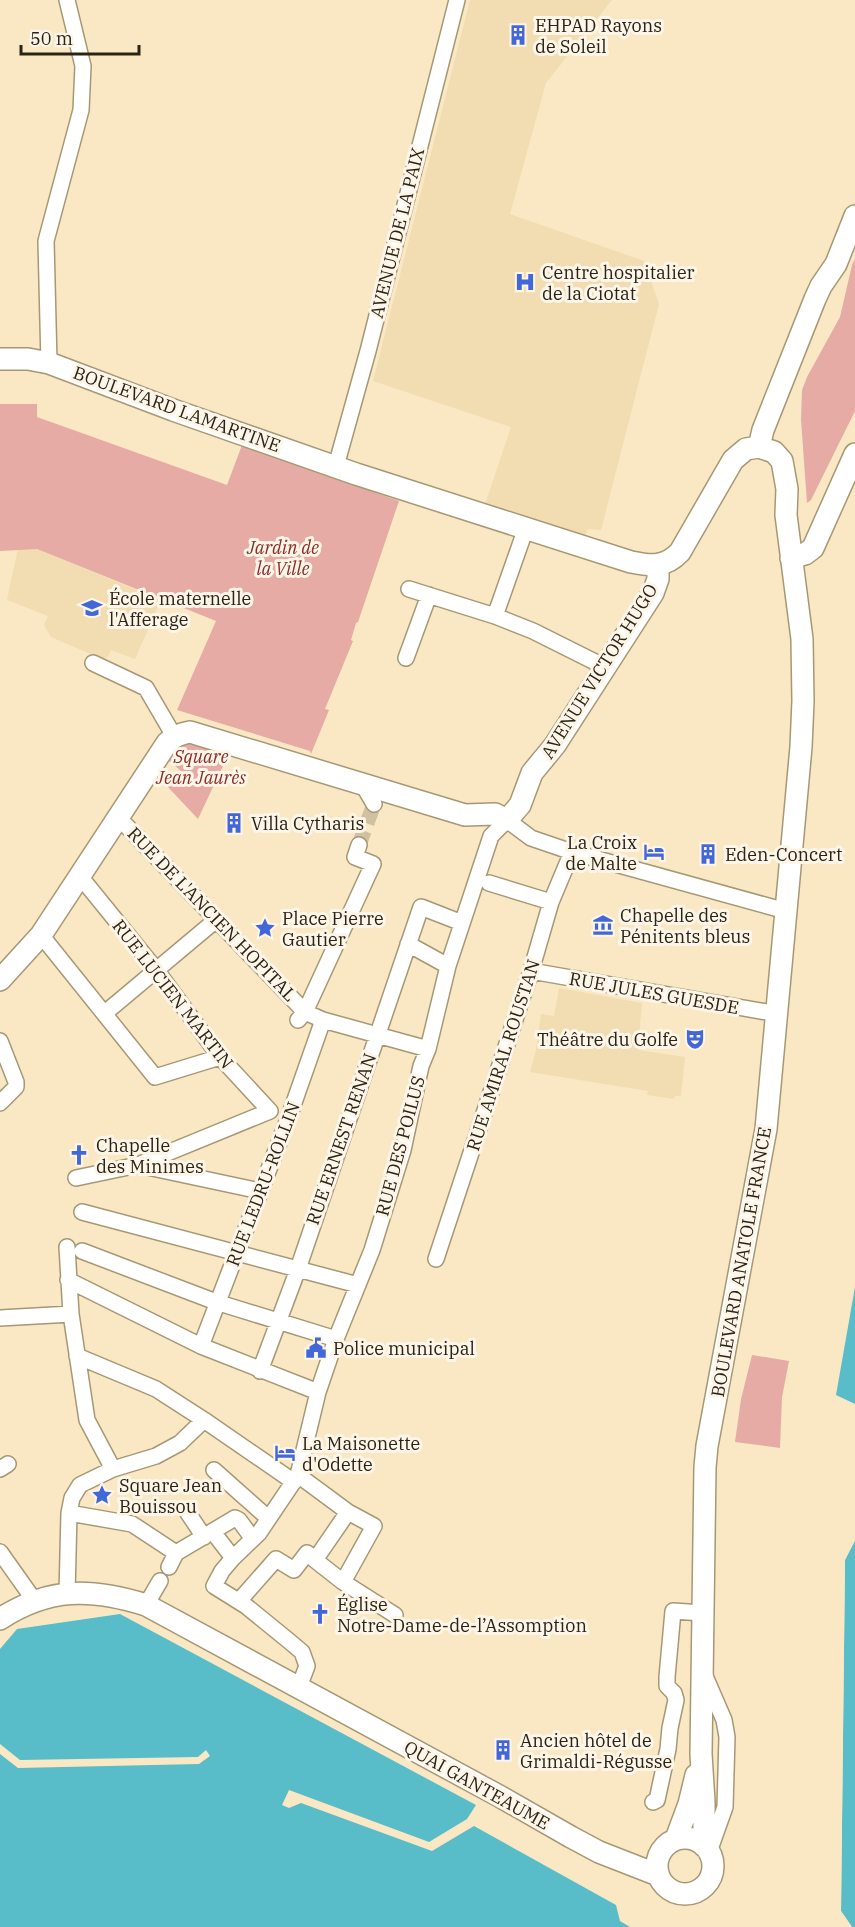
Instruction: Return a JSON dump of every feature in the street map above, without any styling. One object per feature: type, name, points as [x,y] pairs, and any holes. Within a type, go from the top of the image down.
[{"type":"street","name":"BOULEVARD LAMARTINE","points":[[67,0],[83,66],[81,110],[46,242],[49,363],[173,410],[336,466],[631,562],[658,566]]},
{"type":"street","name":"AVENUE DE LA PAIX","points":[[336,466],[371,340],[457,0]]},
{"type":"street","points":[[761,448],[764,430],[818,292],[836,264],[855,216]]},
{"type":"street","points":[[0,359],[28,359],[49,363]]},
{"type":"street","name":"BOULEVARD ANATOLE FRANCE","points":[[707,1849],[701,1754],[703,1526],[707,1446],[766,1128],[801,747],[804,671],[787,526],[787,489],[782,461],[774,452],[761,448]]},
{"type":"street","name":"AVENUE VICTOR HUGO","points":[[507,820],[520,805],[532,773],[555,745],[653,593],[658,579],[658,566],[668,563],[680,552],[733,460],[746,449],[761,448]]},
{"type":"street","points":[[791,558],[805,554],[813,548],[855,454]]},
{"type":"street","points":[[787,526],[812,530],[822,524]]},
{"type":"street","points":[[495,616],[526,528]]},
{"type":"street","points":[[409,589],[495,616],[533,631],[605,667]]},
{"type":"street","points":[[406,658],[429,595]]},
{"type":"street","points":[[93,663],[146,688],[170,740]]},
{"type":"street","points":[[0,980],[41,935],[170,740],[190,732],[465,815],[495,814],[531,838],[572,852],[786,911]]},
{"type":"street","points":[[363,784],[374,804]]},
{"type":"street","name":"RUE DE L'ANCIEN HOPITAL","points":[[118,817],[216,920],[301,1016]]},
{"type":"street","name":"RUE DES POILUS","points":[[296,1478],[318,1392],[336,1339],[372,1250],[403,1150],[421,1066],[428,1049],[448,966],[491,836],[507,820]]},
{"type":"street","points":[[359,845],[355,857],[373,864],[301,1016],[428,1049]]},
{"type":"street","name":"RUE AMIRAL ROUSTAN","points":[[436,1259],[531,971],[551,902],[572,852]]},
{"type":"street","name":"RUE LUCIEN MARTIN","points":[[79,875],[157,971],[220,1057],[270,1111]]},
{"type":"street","points":[[489,883],[551,902]]},
{"type":"street","name":"RUE ERNEST RENAN","points":[[260,1371],[298,1269],[421,907],[462,923]]},
{"type":"street","points":[[105,1013],[216,920]]},
{"type":"street","points":[[41,935],[155,1077],[220,1057]]},
{"type":"street","points":[[408,944],[448,966]]},
{"type":"street","name":"RUE JULES GUESDE","points":[[531,971],[778,1014]]},
{"type":"street","name":"RUE LEDRU-ROLLIN","points":[[201,1346],[290,1114],[322,1020]]},
{"type":"street","points":[[0,1041],[16,1082],[16,1087],[0,1103]]},
{"type":"street","points":[[76,1178],[138,1165],[270,1111],[290,1114]]},
{"type":"street","points":[[138,1165],[260,1191]]},
{"type":"street","points":[[82,1212],[358,1285]]},
{"type":"street","points":[[113,1469],[87,1420],[68,1280],[75,1249],[216,1302],[336,1339]]},
{"type":"street","points":[[68,1280],[201,1346],[318,1392]]},
{"type":"street","points":[[0,1318],[71,1314]]},
{"type":"street","points":[[77,1356],[156,1389],[348,1512],[374,1526],[343,1582]]},
{"type":"street","points":[[67,1594],[69,1513],[72,1498],[80,1485],[113,1469],[156,1456],[180,1443],[204,1420]]},
{"type":"street","points":[[214,1470],[268,1518]]},
{"type":"street","points":[[296,1478],[253,1539],[222,1570],[214,1586],[257,1615],[302,1652],[307,1666],[299,1688]]},
{"type":"street","points":[[315,1560],[348,1512]]},
{"type":"street","points":[[69,1513],[132,1524],[176,1553]]},
{"type":"street","points":[[188,1513],[233,1558]]},
{"type":"street","points":[[168,1567],[176,1553],[235,1518],[253,1539]]},
{"type":"street","points":[[0,1552],[34,1600]]},
{"type":"street","points":[[239,1602],[276,1559],[294,1570],[307,1553],[343,1582],[395,1615]]},
{"type":"street","points":[[146,1605],[160,1581]]},
{"type":"street","name":"QUAI GANTEAUME","points":[[0,1619],[34,1600],[67,1594],[97,1593],[117,1596],[146,1605],[589,1847],[658,1875]]},
{"type":"street","points":[[653,1802],[657,1800],[662,1779],[676,1700],[674,1693],[667,1686],[673,1611],[703,1613]]},
{"type":"street","name":"BOULEVARD ANATOLE FRANCE","points":[[702,1670],[724,1720],[727,1737],[725,1807],[707,1849]]},
{"type":"street","name":"BOULEVARD ANATOLE FRANCE","points":[[676,1839],[689,1804],[701,1754]]},
{"type":"street","points":[[676,1839],[696,1840],[707,1849],[713,1868],[711,1877],[698,1890],[688,1894],[678,1893],[669,1889],[658,1875],[659,1854],[663,1848],[676,1839]]},
{"type":"shaded area","name":"Centre hospitalier de la Ciotat","points":[[470,0],[612,0],[546,83],[510,214],[644,261],[659,304],[601,530],[588,529],[584,539],[484,507],[511,427],[373,381]]},
{"type":"shaded area","name":"École maternelle l'Afferage","points":[[18,548],[37,549],[161,600],[135,659],[111,650],[108,657],[102,659],[51,637],[44,625],[48,616],[7,600]]},
{"type":"shaded area","points":[[559,988],[642,1003],[638,1050],[685,1057],[681,1096],[675,1096],[674,1099],[647,1095],[648,1091],[530,1072],[541,1014],[554,1016]]},
{"type":"green space","points":[[855,259],[855,411],[811,500],[807,503],[801,420],[802,390],[840,317]]},
{"type":"green space","name":"Jardin de la Ville","points":[[0,404],[37,404],[37,417],[227,485],[242,445],[399,501],[356,623],[351,640],[353,641],[325,709],[329,710],[311,754],[310,751],[177,710],[216,621],[37,549],[0,551]]},
{"type":"green space","name":"Square Jean Jaurès","points":[[191,742],[229,753],[198,819],[166,785],[181,771],[167,759],[177,747]]},
{"type":"green space","points":[[752,1355],[789,1361],[782,1397],[780,1448],[735,1442],[741,1399]]},
{"type":"water","points":[[855,1287],[855,1404],[836,1395]]},
{"type":"water","points":[[855,1541],[855,1927],[852,1927],[841,1911],[845,1560]]},
{"type":"water","points":[[120,1614],[476,1805],[467,1819],[429,1842],[289,1790],[282,1805],[289,1808],[301,1803],[432,1851],[474,1826],[616,1905],[620,1921],[630,1927],[0,1927],[0,1754],[18,1768],[199,1764],[210,1756],[206,1750],[198,1757],[20,1760],[0,1744],[0,1649],[17,1629]]},
{"type":"pier","points":[[855,1538],[845,1560],[841,1911],[852,1927],[849,1927],[838,1911],[842,1560]]},
{"type":"tunnel","points":[[359,845],[374,804]]},
{"type":"place","name":"EHPAD Rayons de Soleil","points":[[518,35]]},
{"type":"place","name":"Centre hospitalier de la Ciotat","points":[[525,282]]},
{"type":"place","name":"École maternelle l'Afferage","points":[[92,608]]},
{"type":"place","name":"Villa Cytharis","points":[[234,823]]},
{"type":"place","name":"La Croix de Malte","points":[[654,852]]},
{"type":"place","name":"Eden-Concert","points":[[708,854]]},
{"type":"place","name":"Chapelle des Pénitents bleus","points":[[603,925]]},
{"type":"place","name":"Place Pierre Gautier","points":[[265,928]]},
{"type":"place","name":"Théâtre du Golfe","points":[[695,1039]]},
{"type":"place","name":"Chapelle des Minimes","points":[[79,1155]]},
{"type":"place","name":"Police municipal","points":[[316,1348]]},
{"type":"place","name":"La Maisonette d'Odette","points":[[285,1453]]},
{"type":"place","name":"Square Jean Bouissou","points":[[102,1495]]},
{"type":"place","name":"Église Notre-Dame-de-l’Assomption","points":[[320,1614]]},
{"type":"place","name":"Ancien hôtel de Grimaldi-Régusse","points":[[503,1750]]}]
